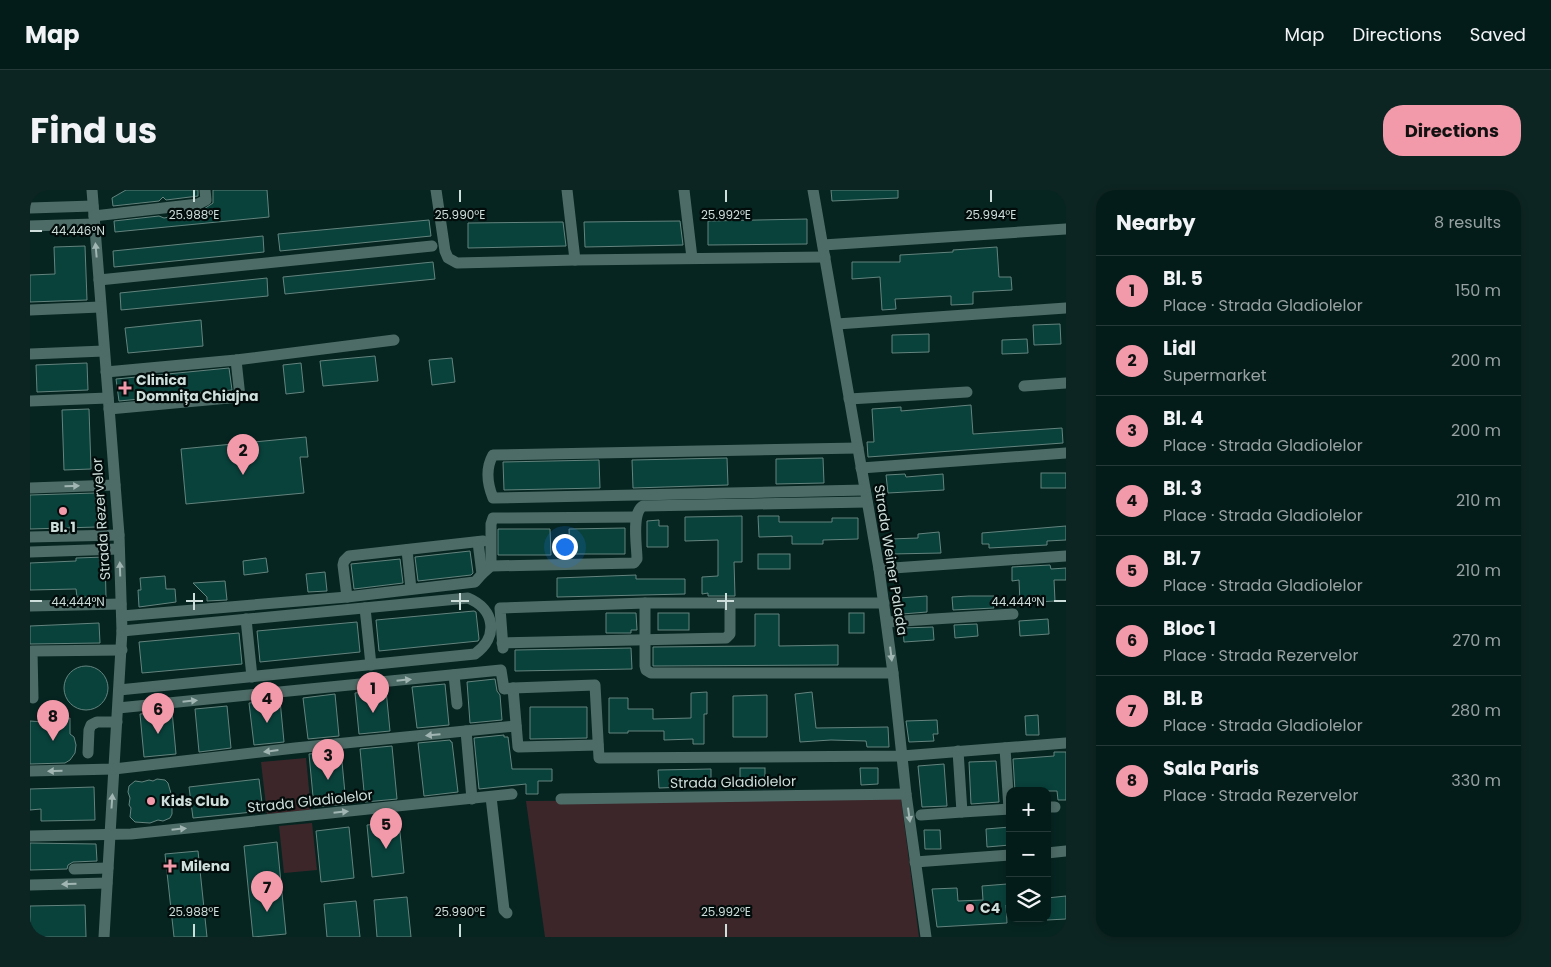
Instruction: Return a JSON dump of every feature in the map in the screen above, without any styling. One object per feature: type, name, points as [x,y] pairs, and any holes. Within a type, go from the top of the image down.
[{"type":"street","name":"Strada Rezervelor","points":[[92,190],[119,548],[122,616],[120,690],[104,937]]},
{"type":"street","points":[[30,226],[94,215],[198,204],[206,200],[205,190]]},
{"type":"street","points":[[436,190],[445,251],[448,258],[457,263],[692,258],[824,251],[1066,228]]},
{"type":"street","points":[[567,190],[575,260]]},
{"type":"street","points":[[684,190],[692,258]]},
{"type":"street","name":"Strada Weiner Palada","points":[[813,190],[879,568],[887,622],[906,794],[926,937]]},
{"type":"street","points":[[30,208],[94,215]]},
{"type":"street","points":[[99,280],[432,246]]},
{"type":"street","points":[[30,310],[100,307]]},
{"type":"street","points":[[837,324],[1066,308]]},
{"type":"street","points":[[106,372],[236,360],[394,340]]},
{"type":"street","points":[[30,354],[104,351]]},
{"type":"street","points":[[30,401],[108,404],[240,397],[236,360]]},
{"type":"street","points":[[1024,386],[1066,384]]},
{"type":"street","points":[[849,398],[967,392]]},
{"type":"street","points":[[491,566],[493,498],[490,489],[488,464],[493,455],[858,448]]},
{"type":"street","points":[[861,468],[1066,453]]},
{"type":"street","points":[[30,488],[114,485]]},
{"type":"street","points":[[493,498],[866,496]]},
{"type":"street","points":[[122,616],[347,596],[476,582],[491,566],[634,563],[637,558],[636,517],[639,508],[649,505],[866,496]]},
{"type":"street","points":[[493,518],[636,517]]},
{"type":"street","points":[[30,537],[118,535]]},
{"type":"street","points":[[347,596],[343,565],[349,556],[491,540]]},
{"type":"street","points":[[478,542],[482,574]]},
{"type":"street","points":[[30,552],[119,548]]},
{"type":"street","points":[[407,550],[411,589]]},
{"type":"street","points":[[879,568],[1066,556]]},
{"type":"street","points":[[120,690],[475,654],[488,642],[491,622],[482,606],[468,598],[122,631]]},
{"type":"street","points":[[730,604],[730,634],[726,638],[645,639],[503,646],[500,608],[645,603],[884,603]]},
{"type":"street","points":[[645,603],[645,666],[646,670],[651,673],[893,673]]},
{"type":"street","points":[[30,606],[121,604]]},
{"type":"street","points":[[365,608],[372,665]]},
{"type":"street","points":[[887,622],[1013,614]]},
{"type":"street","points":[[246,619],[252,677]]},
{"type":"street","points":[[33,698],[32,651],[122,650]]},
{"type":"street","points":[[118,708],[501,670],[504,689],[595,685],[599,758],[902,756],[1066,744]]},
{"type":"street","points":[[454,675],[457,704]]},
{"type":"street","points":[[513,688],[518,747],[598,745]]},
{"type":"street","points":[[88,753],[91,725],[97,722],[117,722]]},
{"type":"street","points":[[30,771],[114,769],[295,748],[516,726]]},
{"type":"street","points":[[466,731],[472,799]]},
{"type":"street","points":[[1004,748],[1007,787]]},
{"type":"street","points":[[958,751],[962,812]]},
{"type":"street","name":"Strada Gladiolelor","points":[[30,836],[131,834],[512,794]]},
{"type":"street","name":"Strada Gladiolelor","points":[[561,799],[906,794]]},
{"type":"street","points":[[491,797],[504,910],[507,913]]},
{"type":"street","points":[[921,815],[1006,809]]},
{"type":"street","points":[[1051,853],[1066,851]]},
{"type":"street","points":[[915,862],[1006,855]]},
{"type":"street","points":[[74,869],[108,868]]},
{"type":"street","points":[[30,886],[107,883]]},
{"type":"shaded area","points":[[306,758],[311,810],[267,814],[261,762]]},
{"type":"shaded area","points":[[901,799],[919,937],[545,937],[526,801]]},
{"type":"shaded area","points":[[312,823],[317,870],[284,873],[279,826]]},
{"type":"building","points":[[126,190],[198,190],[198,196],[166,200],[163,197],[159,201],[113,206],[112,198]]},
{"type":"building","points":[[213,190],[267,190],[269,217],[115,232],[114,221],[159,216],[164,218],[201,211],[213,203]]},
{"type":"building","points":[[831,190],[898,190],[898,198],[832,201]]},
{"type":"building","points":[[807,219],[807,244],[708,245],[708,221]]},
{"type":"building","points":[[429,220],[431,236],[280,251],[278,234]]},
{"type":"building","points":[[680,221],[683,245],[585,247],[584,222]]},
{"type":"building","points":[[563,222],[566,246],[468,248],[468,223]]},
{"type":"building","points":[[263,236],[264,252],[114,267],[113,251]]},
{"type":"building","points":[[85,246],[87,300],[30,302],[30,275],[55,274],[54,247]]},
{"type":"building","points":[[997,247],[999,277],[1011,277],[1012,290],[973,292],[973,304],[951,305],[951,296],[895,299],[896,309],[882,310],[880,277],[852,279],[852,262],[900,262],[900,255]]},
{"type":"building","points":[[433,262],[435,279],[285,294],[283,277]]},
{"type":"building","points":[[267,278],[268,296],[121,310],[120,293]]},
{"type":"building","points":[[201,320],[203,346],[128,353],[125,328]]},
{"type":"building","points":[[1060,324],[1061,344],[1034,345],[1033,325]]},
{"type":"building","points":[[929,334],[929,352],[892,353],[892,335]]},
{"type":"building","points":[[1027,339],[1028,353],[1002,354],[1002,340]]},
{"type":"building","points":[[375,356],[378,381],[323,386],[320,361]]},
{"type":"building","points":[[452,358],[455,382],[432,385],[429,360]]},
{"type":"building","points":[[87,363],[88,390],[37,392],[36,365]]},
{"type":"building","points":[[301,363],[304,392],[286,394],[283,365]]},
{"type":"building","points":[[229,368],[232,390],[119,401],[116,379]]},
{"type":"building","points":[[971,405],[973,434],[1062,428],[1063,443],[868,457],[867,442],[874,442],[872,409],[901,407],[901,411]]},
{"type":"building","points":[[89,409],[91,469],[64,470],[62,410]]},
{"type":"building","points":[[306,437],[308,457],[300,457],[304,493],[186,504],[181,449]]},
{"type":"building","points":[[727,458],[728,485],[633,488],[632,460]]},
{"type":"building","points":[[823,458],[824,483],[776,484],[776,459]]},
{"type":"building","points":[[599,460],[600,488],[504,490],[503,462]]},
{"type":"building","points":[[1041,473],[1066,473],[1066,488],[1041,488]]},
{"type":"building","points":[[905,474],[906,477],[943,474],[944,490],[888,493],[886,475]]},
{"type":"building","name":"Bl. 1","points":[[96,493],[97,527],[30,529],[30,495]]},
{"type":"building","points":[[742,516],[742,562],[734,562],[735,596],[708,596],[708,593],[702,594],[702,577],[718,576],[718,540],[685,541],[685,517]]},
{"type":"building","points":[[758,516],[779,516],[779,522],[832,522],[832,518],[858,518],[858,539],[823,540],[823,544],[792,544],[792,536],[759,537]]},
{"type":"building","points":[[659,520],[659,526],[668,526],[668,547],[647,547],[647,521]]},
{"type":"building","points":[[1066,526],[1066,540],[1047,541],[1047,545],[989,548],[989,544],[982,544],[982,533]]},
{"type":"building","points":[[625,528],[625,554],[570,554],[569,529]]},
{"type":"building","points":[[498,529],[550,529],[551,555],[498,555]]},
{"type":"building","points":[[939,532],[941,553],[891,554],[890,539],[918,538],[918,534]]},
{"type":"building","points":[[470,551],[473,573],[471,575],[418,581],[415,557]]},
{"type":"building","points":[[758,554],[790,554],[790,569],[758,569]]},
{"type":"building","points":[[105,557],[106,597],[77,597],[76,589],[30,590],[30,563],[76,561],[76,558]]},
{"type":"building","points":[[266,558],[268,572],[244,575],[243,561]]},
{"type":"building","points":[[400,559],[403,583],[354,589],[351,564]]},
{"type":"building","points":[[1050,565],[1051,569],[1066,568],[1066,580],[1054,580],[1055,601],[1020,603],[1019,580],[1012,581],[1012,567]]},
{"type":"building","points":[[325,572],[327,591],[308,592],[306,574]]},
{"type":"building","points":[[636,575],[636,579],[685,579],[685,594],[557,597],[557,578]]},
{"type":"building","points":[[165,576],[166,589],[175,589],[176,602],[139,607],[138,590],[141,590],[140,578]]},
{"type":"building","points":[[225,581],[227,600],[207,601],[207,597],[193,583]]},
{"type":"building","points":[[927,596],[927,612],[902,614],[902,611],[900,611],[899,598]]},
{"type":"building","points":[[994,596],[994,608],[953,610],[952,597]]},
{"type":"building","points":[[476,612],[478,641],[379,651],[376,620]]},
{"type":"building","points":[[606,613],[636,613],[637,630],[631,630],[631,633],[606,633]]},
{"type":"building","points":[[658,613],[689,613],[689,630],[658,630]]},
{"type":"building","points":[[849,613],[864,613],[864,633],[849,633]]},
{"type":"building","points":[[755,614],[779,614],[779,646],[838,645],[838,665],[653,666],[653,647],[755,646]]},
{"type":"building","points":[[1048,619],[1049,634],[1020,636],[1019,621]]},
{"type":"building","points":[[357,622],[360,652],[260,662],[257,631]]},
{"type":"building","points":[[99,623],[100,643],[30,644],[30,626]]},
{"type":"building","points":[[977,624],[978,636],[955,638],[954,625]]},
{"type":"building","points":[[933,627],[934,640],[904,642],[903,628]]},
{"type":"building","points":[[239,633],[242,664],[142,673],[139,642]]},
{"type":"building","points":[[631,648],[632,669],[515,671],[515,650]]},
{"type":"building","points":[[86,666],[98,670],[104,676],[108,688],[104,700],[98,706],[86,710],[74,706],[68,700],[64,688],[68,676],[74,670]]},
{"type":"building","points":[[495,679],[497,691],[500,695],[502,720],[470,723],[467,682]]},
{"type":"building","points":[[445,684],[449,725],[417,728],[412,687]]},
{"type":"building","points":[[386,690],[390,731],[359,734],[355,693]]},
{"type":"building","points":[[707,692],[707,714],[704,714],[704,744],[693,744],[693,739],[664,740],[664,731],[609,733],[609,698],[628,698],[628,709],[653,709],[653,719],[691,718],[691,693]]},
{"type":"building","points":[[812,692],[816,728],[888,727],[889,747],[867,747],[866,741],[831,740],[800,742],[795,694]]},
{"type":"building","points":[[335,694],[339,736],[308,739],[303,698]]},
{"type":"building","points":[[767,695],[767,737],[733,737],[733,696]]},
{"type":"building","points":[[280,700],[284,742],[254,745],[249,703]]},
{"type":"building","points":[[227,706],[231,748],[199,752],[195,709]]},
{"type":"building","points":[[530,707],[587,707],[587,738],[530,739]]},
{"type":"building","points":[[172,711],[176,754],[144,757],[140,714]]},
{"type":"building","points":[[1038,715],[1039,735],[1026,735],[1025,716]]},
{"type":"building","points":[[70,718],[70,734],[74,737],[76,745],[75,753],[70,760],[65,763],[30,764],[30,721],[44,722]]},
{"type":"building","points":[[937,720],[938,734],[933,734],[934,741],[909,742],[906,721]]},
{"type":"building","points":[[504,735],[504,737],[508,737],[512,769],[552,769],[552,781],[538,781],[538,794],[526,794],[526,784],[479,789],[474,738]]},
{"type":"building","points":[[450,740],[452,742],[458,792],[424,796],[418,743]]},
{"type":"building","points":[[392,746],[397,799],[365,802],[360,749]]},
{"type":"building","points":[[341,751],[346,804],[314,807],[309,754]]},
{"type":"building","points":[[1054,752],[1066,752],[1066,800],[1058,800],[1057,791],[1051,791],[1051,787],[1015,787],[1013,759],[1054,756]]},
{"type":"building","points":[[996,761],[999,802],[971,804],[969,762]]},
{"type":"building","points":[[944,764],[947,806],[922,807],[918,766]]},
{"type":"building","points":[[740,768],[765,768],[765,786],[740,786]]},
{"type":"building","points":[[860,768],[878,768],[878,784],[861,785]]},
{"type":"building","points":[[711,769],[711,786],[659,788],[658,770]]},
{"type":"building","name":"Kids Club","points":[[157,779],[165,780],[168,783],[172,797],[172,814],[170,818],[150,823],[135,822],[130,817],[129,786],[135,781],[153,781]]},
{"type":"building","points":[[259,779],[263,811],[193,818],[189,787]]},
{"type":"building","points":[[94,787],[95,820],[41,821],[41,809],[30,810],[30,789]]},
{"type":"building","points":[[399,822],[404,873],[372,877],[367,825]]},
{"type":"building","points":[[349,827],[354,878],[321,882],[316,831]]},
{"type":"building","points":[[1006,827],[1006,845],[987,847],[986,829]]},
{"type":"building","points":[[924,830],[940,830],[941,849],[925,849]]},
{"type":"building","points":[[277,842],[286,934],[253,937],[244,846]]},
{"type":"building","points":[[30,843],[96,844],[97,861],[73,862],[68,865],[67,869],[30,870]]},
{"type":"building","points":[[198,851],[207,937],[174,937],[165,854]]},
{"type":"building","name":"C4","points":[[1006,884],[1007,923],[937,927],[932,889],[957,888],[958,901],[983,900],[982,886]]},
{"type":"building","points":[[1066,896],[1066,919],[1051,920],[1051,898]]},
{"type":"building","points":[[407,897],[411,937],[377,937],[374,900]]},
{"type":"building","points":[[356,901],[360,937],[327,937],[324,904]]},
{"type":"building","points":[[85,905],[86,937],[30,937],[30,906]]},
{"type":"place","name":"Clinica Domnița Chiajna","points":[[125,388]]},
{"type":"place","name":"Lidl","points":[[243,475]]},
{"type":"place","name":"Bl. 1","points":[[63,511]]},
{"type":"place","name":"Bl. 5","points":[[373,713]]},
{"type":"place","name":"Bl. 3","points":[[267,723]]},
{"type":"place","name":"Bloc 1","points":[[158,734]]},
{"type":"place","name":"Sala Paris","points":[[53,741]]},
{"type":"place","name":"Bl. 4","points":[[328,780]]},
{"type":"place","name":"Kids Club","points":[[151,801]]},
{"type":"place","name":"Bl. 7","points":[[386,849]]},
{"type":"place","name":"Milena","points":[[170,866]]},
{"type":"place","name":"C4","points":[[970,908]]},
{"type":"place","name":"Bl. B","points":[[267,912]]}]
